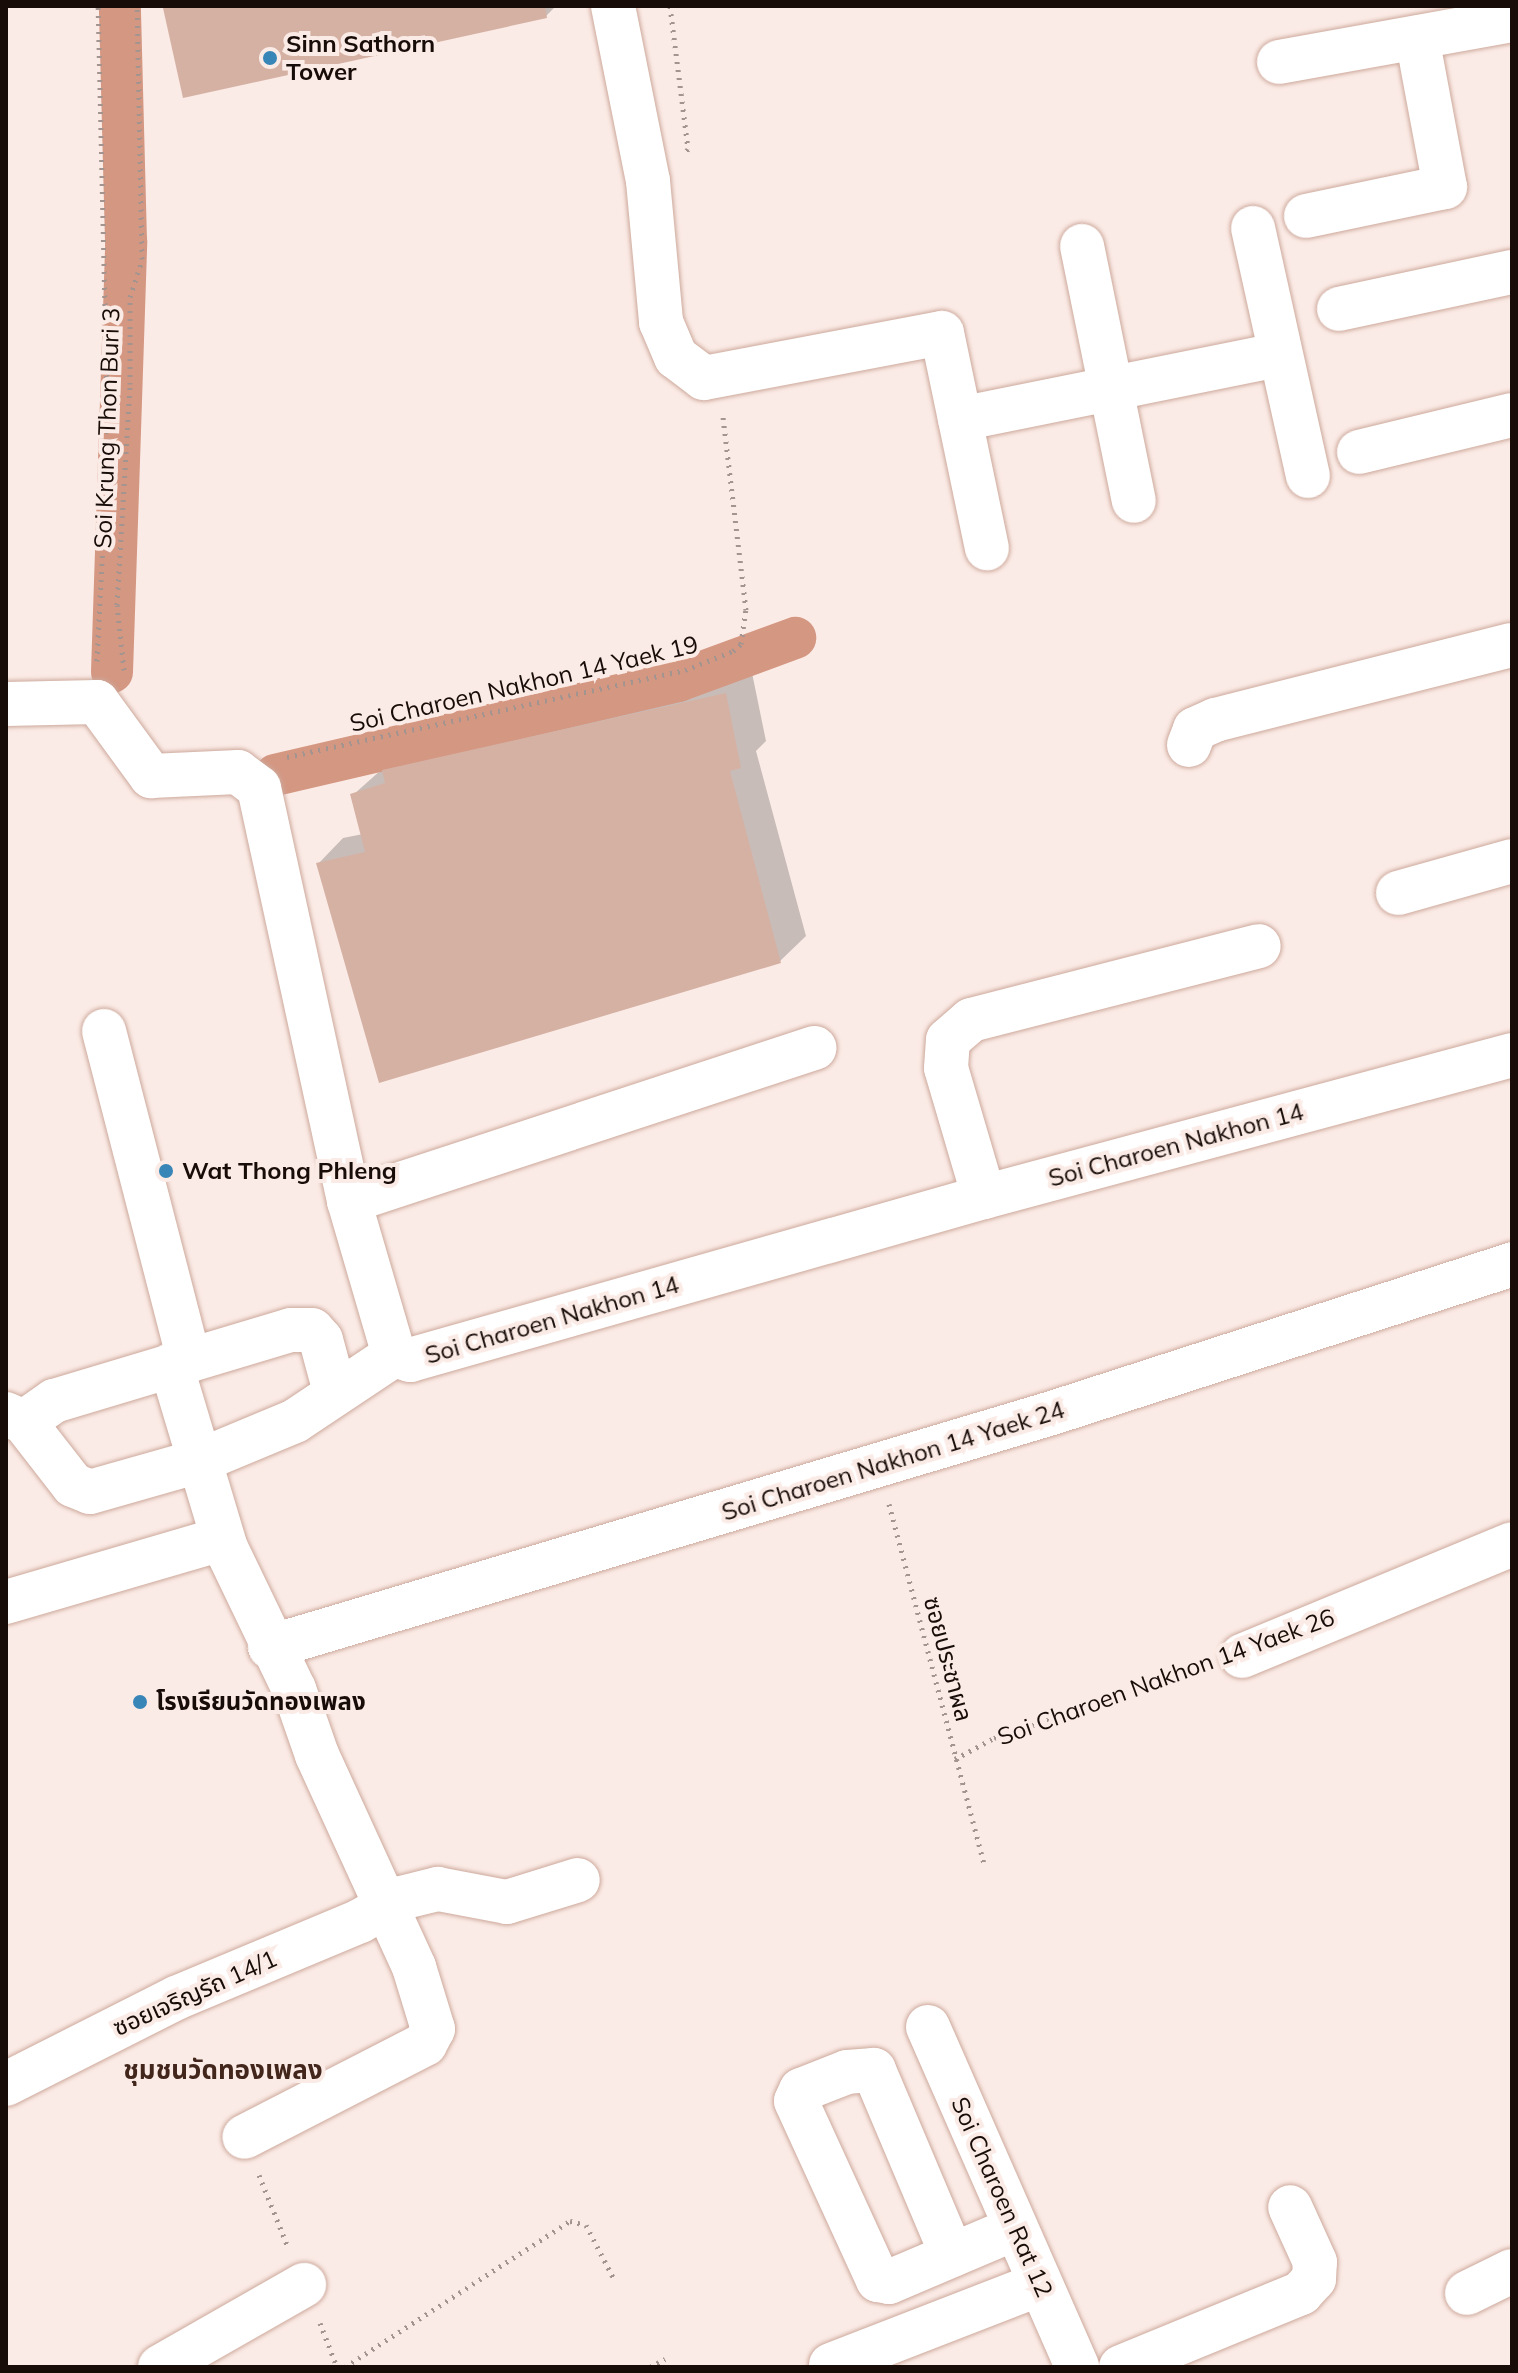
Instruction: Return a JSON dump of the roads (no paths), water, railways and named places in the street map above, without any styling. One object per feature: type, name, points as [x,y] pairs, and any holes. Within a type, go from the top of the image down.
[{"type":"street","points":[[613,6],[648,181],[661,322],[676,357],[704,378],[942,333],[987,548]]},
{"type":"street","points":[[1279,62],[1512,20]]},
{"type":"street","points":[[1306,216],[1445,187],[1417,38]]},
{"type":"street","points":[[1253,228],[1278,355],[1308,476]]},
{"type":"street","points":[[1082,246],[1134,501]]},
{"type":"street","points":[[1339,309],[1512,272]]},
{"type":"street","points":[[960,419],[1278,355]]},
{"type":"street","points":[[1359,452],[1512,415]]},
{"type":"street","points":[[1189,745],[1195,729],[1215,720],[1512,645]]},
{"type":"street","name":"Soi Charoen Nakhon 14","points":[[6,704],[111,691],[151,776],[238,772],[259,788],[349,1201],[394,1355],[410,1360],[984,1197],[1512,1055]]},
{"type":"street","points":[[1398,893],[1512,861]]},
{"type":"street","points":[[984,1197],[946,1068],[948,1040],[971,1020],[1259,946]]},
{"type":"street","points":[[104,1031],[180,1363],[199,1461],[222,1539],[270,1647],[294,1689],[317,1755],[414,1967],[432,2038],[244,2137]]},
{"type":"street","points":[[349,1201],[815,1048]]},
{"type":"street","name":"Soi Charoen Nakhon 14 Yaek 24","points":[[270,1647],[879,1465],[1512,1264]]},
{"type":"street","points":[[335,1392],[321,1340],[312,1330],[291,1330],[54,1401],[15,1418],[83,1491],[199,1461],[295,1421],[394,1355]]},
{"type":"street","points":[[6,1602],[222,1539]]},
{"type":"street","name":"Soi Charoen Nakhon 14 Yaek 26","points":[[1242,1656],[1512,1544]]},
{"type":"street","name":"ซอยเจริญรัถ 14/1","points":[[6,2084],[176,1998],[385,1906],[438,1889],[507,1902],[578,1880]]},
{"type":"street","name":"Soi Charoen Rat 12","points":[[928,2027],[1077,2367]]},
{"type":"street","points":[[952,2255],[874,2070],[847,2072],[801,2090],[796,2101],[878,2280],[889,2282],[1016,2228]]},
{"type":"street","points":[[1121,2367],[1301,2293],[1314,2279],[1315,2262],[1290,2207]]},
{"type":"street","points":[[1467,2293],[1512,2271]]},
{"type":"street","points":[[831,2365],[1040,2284]]},
{"type":"street","points":[[160,2367],[304,2285]]},
{"type":"waterway","points":[[112,672],[126,241],[120,6]]},
{"type":"waterway","points":[[275,775],[678,681],[795,638]]},
{"type":"place","name":"Sinn Sathorn Tower","points":[[270,58]]},
{"type":"place","name":"Wat Thong Phleng","points":[[166,1171]]},
{"type":"place","name":"โรงเรียนวัดทองเพลง","points":[[140,1702]]},
{"type":"district","name":"ชุมชนวัดทองเพลง","points":[[223,2070]]}]
